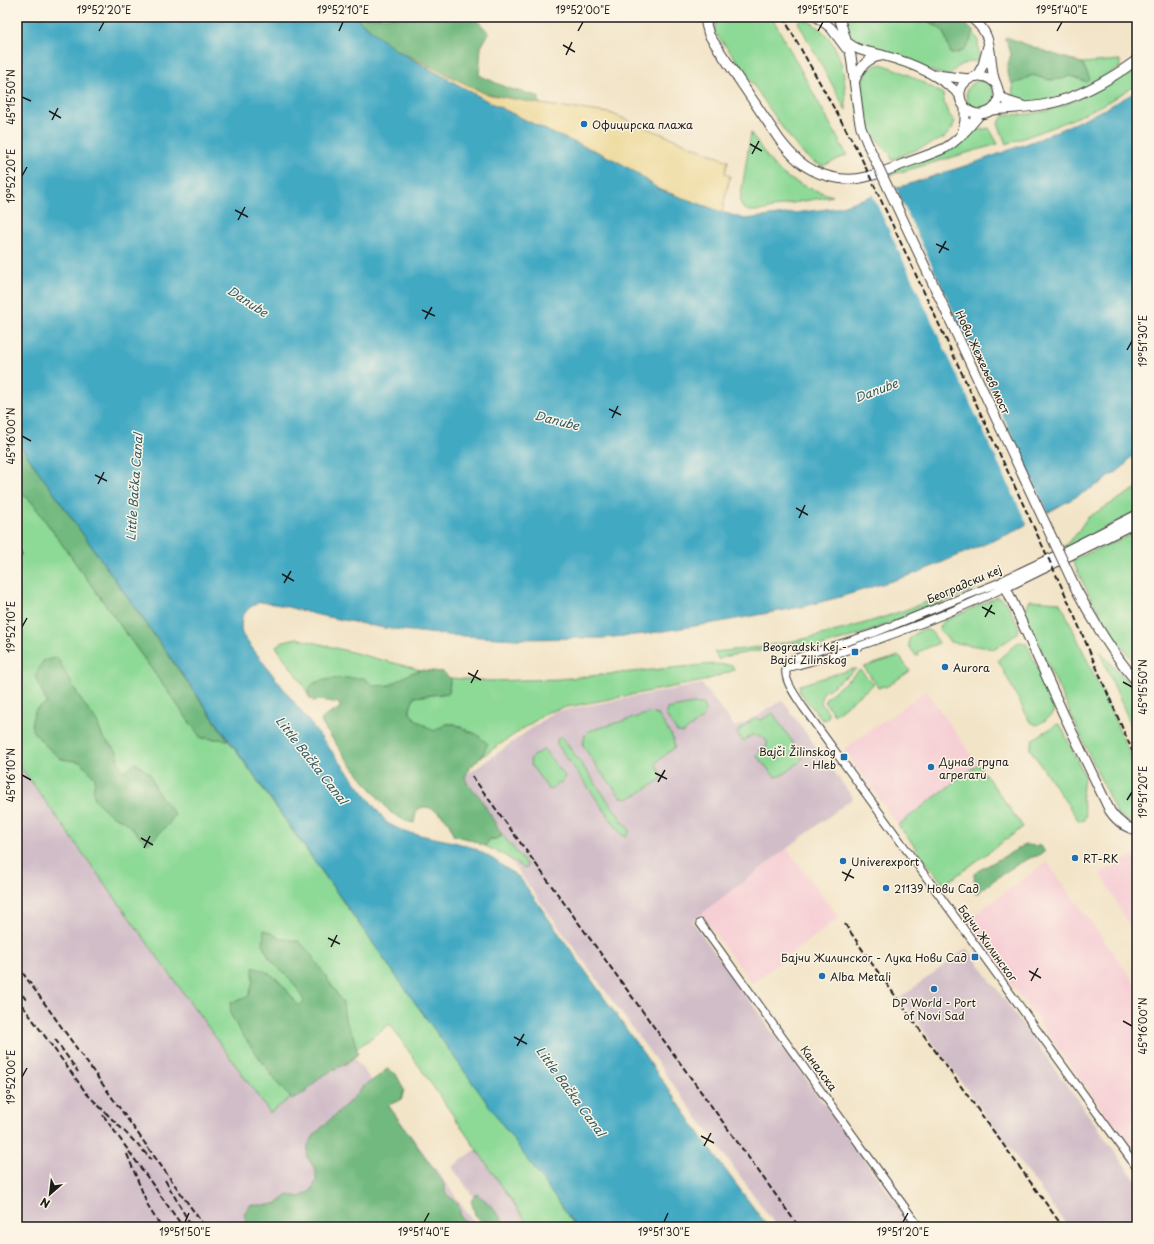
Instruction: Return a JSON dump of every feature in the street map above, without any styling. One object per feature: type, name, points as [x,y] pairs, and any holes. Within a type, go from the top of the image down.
[{"type":"main road","points":[[708,17],[706,24],[709,34],[727,63],[785,146],[800,162],[822,174],[842,178],[866,177],[946,147],[962,134],[980,114]]},
{"type":"main road","points":[[817,17],[831,28],[850,56]]},
{"type":"main road","name":"Нови Жежељев мост","points":[[839,17],[848,43],[855,80],[861,128],[868,145],[1076,589],[1105,640],[1137,682]]},
{"type":"main road","points":[[970,17],[981,27],[989,41],[992,56],[993,75],[999,95],[997,103],[992,110]]},
{"type":"main road","points":[[960,96],[963,86],[973,78],[984,64],[989,41]]},
{"type":"main road","points":[[848,43],[859,50],[885,56],[933,75],[952,88],[960,96],[965,107],[972,112],[980,114],[992,110],[1048,104],[1080,93],[1114,75],[1137,60]]},
{"type":"main road","points":[[855,80],[864,63],[877,57],[885,56]]},
{"type":"main road","points":[[933,75],[973,78],[981,76],[989,78],[996,84]]},
{"type":"main road","points":[[999,95],[1007,101],[1030,107]]},
{"type":"main road","points":[[962,134],[965,121],[965,107]]},
{"type":"main road","name":"Београдски кеј","points":[[1005,584],[1137,515]]},
{"type":"main road","name":"Београдски кеј","points":[[1005,584],[1137,522]]},
{"type":"main road","points":[[1005,584],[1063,713],[1110,811],[1122,824],[1137,830]]},
{"type":"street","name":"Београдски кеј","points":[[786,670],[790,661],[794,662],[1005,584]]},
{"type":"street","name":"Бајчи Жилинског","points":[[786,670],[786,676],[791,687],[803,707],[1137,1168]]},
{"type":"street","name":"Каналска","points":[[700,923],[920,1227]]},
{"type":"shaded area","points":[[702,684],[735,727],[756,717],[782,700],[853,798],[692,921],[913,1227],[777,1227],[454,783],[554,712]]},
{"type":"shaded area","points":[[926,691],[1023,827],[944,885],[898,825],[844,749]]},
{"type":"shaded area","points":[[17,762],[270,1113],[351,1053],[478,1227],[17,1227]]},
{"type":"shaded area","points":[[787,849],[839,918],[752,983],[700,914]]},
{"type":"shaded area","points":[[1137,854],[1137,941],[1101,873]]},
{"type":"shaded area","points":[[1047,862],[1137,986],[1137,1155],[1093,1097],[966,921]]},
{"type":"shaded area","points":[[967,948],[1137,1182],[1137,1227],[1068,1227],[900,998]]},
{"type":"shaded area","points":[[477,1149],[533,1227],[495,1227],[452,1167]]},
{"type":"green space","points":[[355,17],[474,17],[489,33],[481,47],[479,75],[507,88],[538,96],[540,104],[486,94],[394,49]]},
{"type":"green space","points":[[721,17],[772,17],[847,155],[823,166],[813,162],[801,152],[784,130],[735,58],[715,33],[717,20]]},
{"type":"green space","points":[[841,17],[922,17],[938,27],[944,33],[951,54],[960,52],[969,44],[973,31],[978,40],[979,61],[962,64],[949,76],[934,72],[849,42]]},
{"type":"green space","points":[[922,17],[954,17],[965,23],[973,31],[969,44],[960,52],[951,54],[944,33],[938,27]]},
{"type":"green space","points":[[801,18],[813,24],[825,33],[837,52],[841,63],[845,86],[846,110],[798,22]]},
{"type":"green space","points":[[1006,37],[1082,63],[1090,79],[1087,82],[1071,76],[1062,79],[1050,80],[1032,75],[1012,84],[1007,73],[1011,54],[1007,41],[1004,39]]},
{"type":"green space","points":[[1120,60],[1120,68],[1091,84],[1058,98],[1037,102],[1012,99],[1012,84],[1032,75],[1050,80],[1062,79],[1071,76],[1087,82],[1090,79],[1082,63]]},
{"type":"green space","points":[[881,64],[913,77],[943,94],[946,109],[955,121],[952,129],[944,138],[892,160],[890,154],[875,137],[872,138],[864,113],[862,83],[869,69]]},
{"type":"green space","points":[[1137,66],[1137,84],[1122,94],[1074,118],[1006,144],[998,123],[1005,114],[1032,114],[1061,106],[1102,87]]},
{"type":"green space","points":[[980,81],[986,82],[990,85],[993,89],[993,101],[990,105],[986,108],[980,109],[974,108],[970,105],[967,101],[966,95],[967,89],[970,85],[974,82]]},
{"type":"green space","points":[[972,128],[980,130],[989,128],[998,144],[890,175],[888,170],[927,157]]},
{"type":"green space","points":[[751,133],[777,169],[783,174],[803,186],[833,196],[787,204],[761,211],[748,211],[742,207],[740,201]]},
{"type":"green space","points":[[17,441],[228,740],[201,738],[31,501],[17,490]]},
{"type":"green space","points":[[1137,488],[1137,511],[1067,548],[1065,545],[1075,536],[1087,518]]},
{"type":"green space","points":[[17,490],[31,501],[201,738],[228,740],[576,1227],[530,1227],[390,1024],[270,1113],[17,762]]},
{"type":"green space","points":[[1137,532],[1137,665],[1114,638],[1089,595],[1072,560]]},
{"type":"green space","points":[[981,580],[977,587],[973,590],[868,632],[802,652],[800,645],[795,644],[723,657],[719,660],[714,652],[746,649],[803,639],[856,626],[932,600]]},
{"type":"green space","points":[[997,597],[1003,599],[1009,607],[1019,628],[1017,634],[995,649],[950,642],[939,629],[940,625],[944,621]]},
{"type":"green space","points":[[1030,600],[1059,602],[1064,610],[1119,729],[1137,772],[1137,823],[1126,820],[1117,814],[1024,613]]},
{"type":"green space","points":[[924,629],[932,632],[939,643],[918,652],[919,655],[916,656],[909,646],[909,639],[914,634]]},
{"type":"green space","points":[[297,638],[421,670],[398,682],[382,686],[330,681],[321,682],[314,684],[311,687],[309,697],[306,690],[276,646],[284,641]]},
{"type":"green space","points":[[1020,642],[1026,643],[1054,705],[1051,715],[1037,725],[1030,722],[998,660]]},
{"type":"green space","points":[[1099,651],[1137,693],[1137,739]]},
{"type":"green space","points":[[899,656],[910,671],[886,687],[883,686],[879,688],[864,667]]},
{"type":"green space","points":[[57,657],[81,700],[97,722],[103,738],[117,751],[118,760],[123,772],[136,763],[150,774],[156,790],[175,815],[168,825],[148,844],[124,821],[111,815],[95,800],[93,792],[95,778],[81,762],[61,759],[46,746],[32,730],[32,719],[36,709],[47,703],[35,676],[43,661]]},
{"type":"green space","points":[[713,664],[732,665],[734,670],[704,681],[548,712],[481,757],[487,744],[476,734],[455,724],[446,724],[434,731],[417,720],[410,713],[414,697],[449,693],[450,678],[490,681],[559,679]]},
{"type":"green space","points":[[856,669],[822,694],[821,703],[827,711],[828,717],[827,719],[822,720],[799,691],[800,685]]},
{"type":"green space","points":[[421,670],[443,672],[450,678],[449,693],[414,697],[410,709],[411,715],[434,731],[446,724],[455,724],[476,734],[488,744],[481,757],[470,768],[465,777],[467,783],[479,796],[501,833],[501,837],[490,839],[485,846],[453,835],[450,824],[447,820],[439,813],[429,808],[420,808],[417,811],[414,823],[405,821],[390,812],[348,761],[322,724],[321,720],[324,717],[340,708],[339,703],[322,700],[313,701],[309,697],[311,686],[316,682],[336,678],[364,678],[374,686],[390,685],[411,673]]},
{"type":"green space","points":[[860,670],[874,684],[834,715],[825,702],[826,698]]},
{"type":"green space","points":[[693,704],[703,704],[705,711],[704,717],[683,733],[677,732],[666,715],[667,709]]},
{"type":"green space","points":[[650,713],[658,715],[672,736],[675,747],[656,764],[663,778],[638,794],[627,799],[621,797],[596,766],[583,745],[585,735],[589,731]]},
{"type":"green space","points":[[773,713],[803,758],[786,773],[775,777],[756,755],[767,746],[767,741],[761,736],[752,735],[744,741],[740,738],[737,732],[754,718],[761,720]]},
{"type":"green space","points":[[1058,724],[1061,726],[1084,775],[1082,797],[1086,816],[1083,821],[1078,820],[1030,749],[1033,739]]},
{"type":"green space","points":[[561,736],[630,831],[626,837],[622,835],[557,744],[557,739]]},
{"type":"green space","points":[[543,750],[565,776],[562,782],[549,790],[531,765],[530,760],[534,755]]},
{"type":"green space","points":[[978,764],[1023,827],[944,885],[898,825]]},
{"type":"green space","points":[[501,833],[527,865],[526,869],[502,854],[485,846],[490,839],[501,837]]},
{"type":"green space","points":[[1025,845],[1040,846],[1045,851],[1040,855],[1015,866],[995,879],[978,893],[975,893],[974,873]]},
{"type":"green space","points":[[264,930],[284,939],[299,941],[313,957],[343,1003],[345,1020],[353,1035],[358,1054],[347,1063],[319,1078],[306,1092],[292,1099],[282,1089],[239,1030],[231,1015],[230,1002],[249,996],[253,981],[253,967],[275,977],[299,1006],[304,1001],[295,985],[270,959],[263,945]]},
{"type":"green space","points":[[387,1069],[396,1074],[404,1090],[401,1100],[388,1105],[443,1182],[446,1194],[458,1203],[461,1217],[472,1227],[248,1227],[244,1214],[250,1205],[269,1205],[278,1203],[288,1195],[300,1197],[311,1191],[316,1181],[316,1170],[307,1157],[308,1145],[315,1134],[353,1098],[362,1087]]},
{"type":"green space","points":[[477,1194],[490,1205],[509,1227],[487,1227],[475,1215],[471,1200]]},
{"type":"sand","name":"Официрска плажа","points":[[394,49],[486,94],[540,104],[610,113],[728,161],[725,173],[730,176],[722,212],[658,189],[640,175],[622,164],[598,152],[554,134],[489,102]]},
{"type":"water","points":[[17,17],[355,17],[394,49],[489,102],[554,134],[598,152],[622,164],[640,175],[658,189],[745,219],[835,208],[974,163],[1042,138],[1105,109],[1137,91],[1137,452],[1118,471],[1099,484],[1011,533],[917,573],[840,597],[801,607],[645,634],[604,638],[516,639],[446,635],[384,628],[260,602],[249,608],[242,617],[242,634],[246,640],[387,823],[405,832],[454,842],[474,848],[520,878],[721,1164],[768,1227],[576,1227],[17,441]]},
{"type":"pier","points":[[895,187],[1049,515],[1028,526],[872,194]]},
{"type":"railway","points":[[783,17],[858,151],[1065,594],[1137,762]]},
{"type":"railway","points":[[472,776],[799,1227]]},
{"type":"railway","points":[[845,924],[870,961],[1063,1227]]},
{"type":"railway","points":[[17,965],[205,1227]]},
{"type":"railway","points":[[17,988],[28,1002]]},
{"type":"railway","points":[[17,998],[87,1094],[151,1159]]},
{"type":"railway","points":[[55,1039],[78,1072]]},
{"type":"railway","points":[[103,1115],[183,1227]]},
{"type":"railway","points":[[127,1154],[149,1208],[161,1227]]},
{"type":"railway","points":[[165,1180],[192,1227]]},
{"type":"place","name":"Официрска плажа","points":[[584,124]]},
{"type":"place","name":"Beogradski Kej - Bajci Zilinskog","points":[[855,652]]},
{"type":"place","name":"Aurora","points":[[945,667]]},
{"type":"place","name":"Bajči Žilinskog - Hleb","points":[[844,757]]},
{"type":"place","name":"Дунав група агрегати","points":[[931,767]]},
{"type":"place","name":"RT-RK","points":[[1075,858]]},
{"type":"place","name":"Univerexport","points":[[843,861]]},
{"type":"place","name":"21139 Нови Сад","points":[[886,888]]},
{"type":"place","name":"Бајчи Жилинског - Лука Нови Сад","points":[[975,957]]},
{"type":"place","name":"Alba Metali","points":[[822,976]]},
{"type":"place","name":"DP World - Port of Novi Sad","points":[[934,989]]},
{"type":"water label","name":"Danube","points":[[248,301]]},
{"type":"water label","name":"Danube","points":[[876,390]]},
{"type":"water label","name":"Danube","points":[[557,420]]},
{"type":"water label","name":"Little Bačka Canal","points":[[134,487]]},
{"type":"water label","name":"Little Bačka Canal","points":[[312,760]]},
{"type":"water label","name":"Little Bačka Canal","points":[[571,1091]]}]
